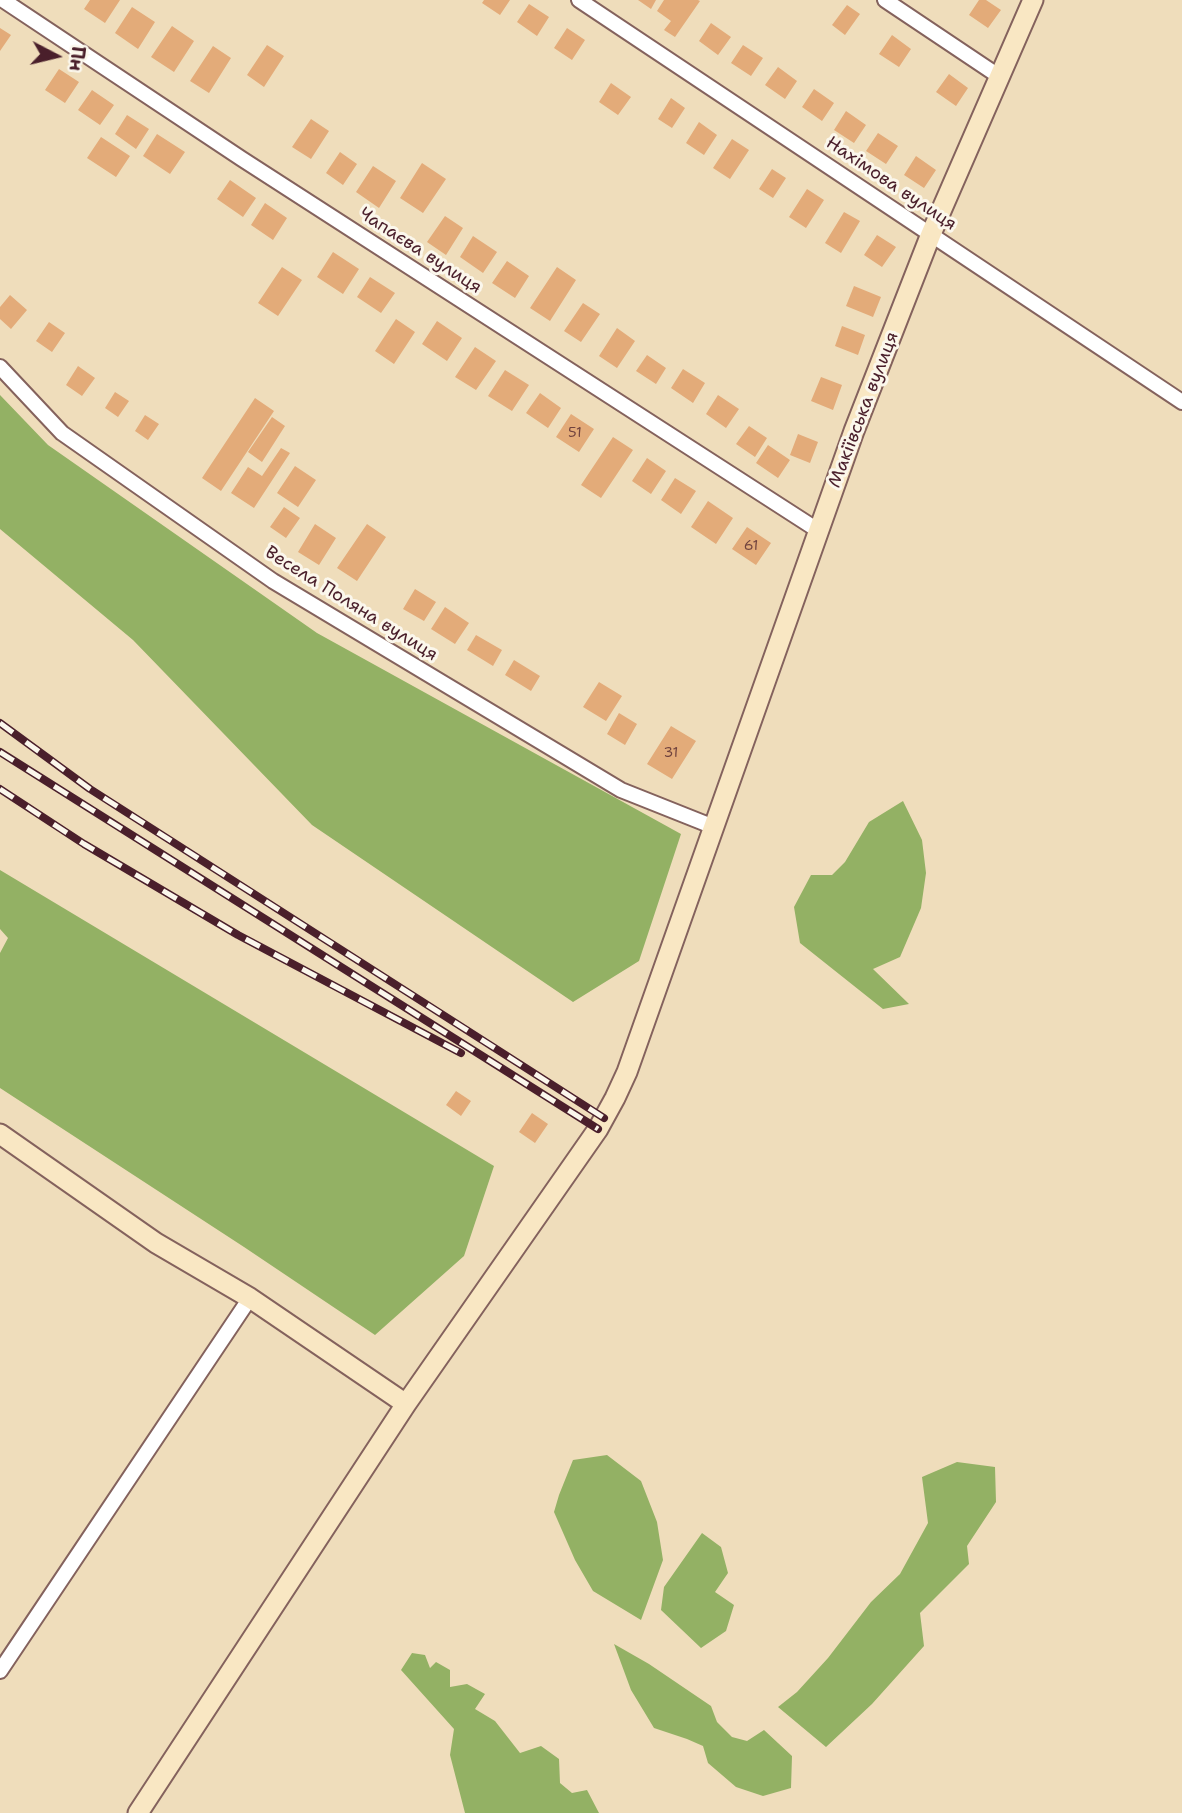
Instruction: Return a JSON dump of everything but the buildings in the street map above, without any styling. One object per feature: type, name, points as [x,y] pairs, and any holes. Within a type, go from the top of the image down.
[{"type":"main road","name":"Макіївська вулиця","points":[[138,1813],[406,1404],[598,1129],[615,1098],[627,1072],[854,431],[932,234],[1033,0]]},
{"type":"main road","points":[[0,1135],[156,1243],[250,1298],[406,1404]]},
{"type":"street","name":"Чапаєва вулиця","points":[[3,0],[242,159],[819,531]]},
{"type":"street","name":"Нахімова вулиця","points":[[579,0],[1182,402]]},
{"type":"street","points":[[885,0],[1000,77]]},
{"type":"street","name":"Весела Поляна вулиця","points":[[0,367],[62,433],[273,580],[621,789],[714,827]]},
{"type":"street","points":[[0,1671],[250,1298]]},
{"type":"green space","points":[[0,395],[48,445],[317,633],[681,834],[639,961],[573,1002],[312,825],[133,640],[0,529]]},
{"type":"green space","points":[[903,801],[922,840],[926,873],[921,908],[900,957],[873,969],[909,1004],[883,1009],[800,943],[794,907],[811,875],[832,875],[845,862],[869,822]]},
{"type":"green space","points":[[0,870],[494,1166],[464,1256],[375,1335],[0,1088],[0,953],[8,938],[0,929]]},
{"type":"green space","points":[[607,1455],[641,1481],[657,1522],[663,1560],[641,1620],[593,1591],[575,1560],[554,1512],[573,1460]]},
{"type":"green space","points":[[957,1462],[995,1467],[996,1502],[967,1546],[969,1564],[920,1613],[924,1646],[872,1704],[826,1747],[778,1707],[797,1692],[828,1658],[871,1602],[900,1574],[928,1523],[922,1477]]},
{"type":"green space","points":[[702,1533],[721,1547],[728,1573],[715,1592],[734,1605],[726,1631],[701,1648],[661,1610],[664,1587]]},
{"type":"green space","points":[[614,1644],[711,1706],[717,1722],[732,1737],[747,1741],[764,1730],[792,1756],[791,1788],[763,1796],[736,1787],[708,1763],[703,1746],[654,1728],[631,1690]]},
{"type":"green space","points":[[412,1653],[425,1655],[430,1668],[436,1662],[450,1670],[450,1687],[467,1684],[485,1694],[475,1709],[495,1721],[520,1753],[541,1746],[559,1759],[560,1783],[572,1793],[587,1790],[599,1813],[465,1813],[450,1755],[454,1729],[401,1670]]},
{"type":"railway","points":[[0,723],[90,789],[604,1118]]},
{"type":"railway","points":[[0,752],[598,1129]]},
{"type":"railway","points":[[0,789],[84,844],[238,935],[461,1053]]}]
